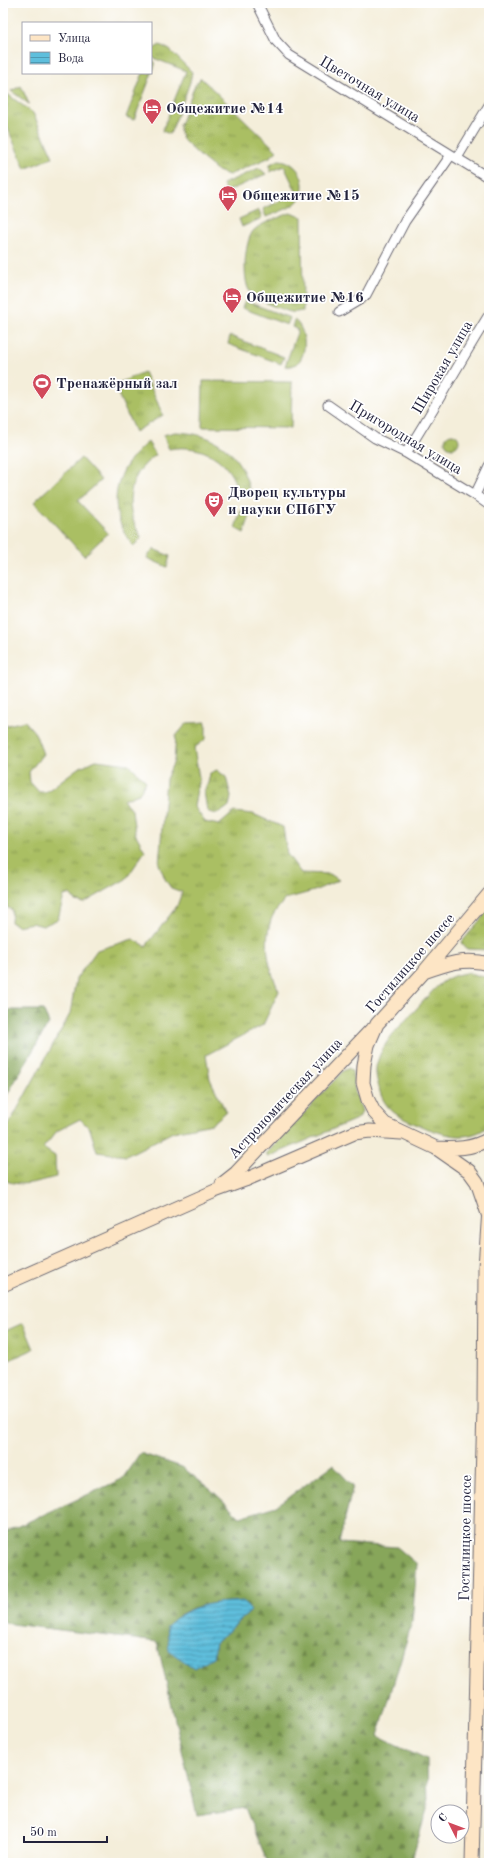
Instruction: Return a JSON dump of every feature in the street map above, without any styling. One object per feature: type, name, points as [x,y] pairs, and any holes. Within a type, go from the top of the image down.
[{"type":"main road","name":"Гостилицкое шоссе","points":[[472,1863],[484,1408],[485,1267],[488,1212],[477,1182],[469,1171],[436,1148],[401,1133],[385,1124],[374,1112],[368,1100],[363,1083],[364,1065],[368,1045],[377,1024],[424,972],[489,894]]},
{"type":"main road","points":[[424,972],[451,963],[469,961],[489,964]]},
{"type":"main road","name":"Астрономическая улица","points":[[215,1191],[236,1173],[377,1024]]},
{"type":"main road","name":"Астрономическая улица","points":[[3,1285],[215,1191],[245,1180],[354,1132],[370,1131],[401,1133]]},
{"type":"main road","points":[[436,1148],[456,1149],[468,1147],[489,1139]]},
{"type":"street","name":"Цветочная улица","points":[[257,3],[276,41],[289,56],[489,178]]},
{"type":"street","points":[[339,312],[366,295],[405,221],[454,156],[489,105]]},
{"type":"street","name":"Широкая улица","points":[[406,454],[440,400],[489,315]]},
{"type":"street","name":"Пригородная улица","points":[[328,405],[375,438],[406,454],[489,505]]},
{"type":"street","points":[[475,495],[489,466]]},
{"type":"green space","points":[[160,45],[170,50],[192,72],[180,109],[172,106],[186,71],[152,57],[153,49]]},
{"type":"green space","points":[[152,60],[155,62],[152,73]]},
{"type":"green space","points":[[143,74],[152,74],[134,120],[126,117]]},
{"type":"green space","points":[[201,78],[277,151],[270,157],[229,175],[218,171],[184,141],[180,132],[180,125],[195,85]]},
{"type":"green space","points":[[21,86],[29,104],[11,91]]},
{"type":"green space","points":[[6,93],[33,113],[53,157],[25,169],[3,117],[3,95]]},
{"type":"green space","points":[[171,109],[179,112],[170,134],[162,131]]},
{"type":"green space","points":[[279,160],[286,161],[297,170],[301,175],[303,189],[297,202],[286,209],[266,217],[263,209],[297,193],[284,166],[270,172],[270,164]]},
{"type":"green space","points":[[259,168],[266,174],[226,192],[223,184]]},
{"type":"green space","points":[[259,210],[262,218],[242,227],[239,219]]},
{"type":"green space","points":[[290,213],[302,217],[303,311],[294,312],[269,304],[253,295],[247,287],[245,270],[248,242],[254,230],[266,222]]},
{"type":"green space","points":[[245,301],[290,318],[287,325],[242,308]]},
{"type":"green space","points":[[294,320],[299,325],[302,332],[304,348],[299,362],[293,366],[285,366],[298,330],[292,327]]},
{"type":"green space","points":[[230,336],[284,357],[281,364],[228,344]]},
{"type":"green space","points":[[144,372],[163,415],[135,432],[114,385]]},
{"type":"green space","points":[[203,381],[292,382],[291,428],[202,427]]},
{"type":"green space","points":[[175,432],[203,436],[224,447],[240,466],[246,478],[250,492],[238,494],[235,482],[229,472],[214,456],[193,449],[169,449],[163,435]]},
{"type":"green space","points":[[452,434],[457,436],[459,441],[457,446],[452,448],[447,446],[445,441],[447,436]]},
{"type":"green space","points":[[148,442],[156,455],[138,472],[133,483],[130,505],[136,527],[142,538],[133,546],[124,532],[119,518],[116,504],[117,491],[120,477],[127,465],[136,453]]},
{"type":"green space","points":[[81,458],[101,480],[78,501],[108,533],[84,556],[34,502]]},
{"type":"green space","points":[[241,511],[251,513],[244,533],[235,528]]},
{"type":"green space","points":[[153,549],[170,556],[167,567],[147,558]]},
{"type":"green space","points":[[25,721],[35,733],[43,754],[29,772],[30,782],[39,792],[46,792],[78,768],[96,760],[129,764],[146,781],[139,794],[123,800],[132,810],[135,833],[145,851],[126,879],[84,903],[76,901],[70,894],[64,896],[58,919],[43,926],[32,923],[17,926],[11,922],[12,910],[3,905],[3,726]]},
{"type":"green space","points":[[206,722],[206,739],[194,748],[199,778],[194,806],[205,822],[219,825],[234,812],[253,814],[283,827],[287,854],[301,873],[330,874],[339,880],[314,891],[285,899],[272,917],[267,939],[267,948],[272,974],[279,991],[263,1025],[206,1055],[210,1079],[226,1112],[212,1124],[173,1132],[126,1156],[97,1152],[90,1129],[80,1119],[57,1131],[43,1148],[55,1156],[56,1177],[22,1184],[9,1182],[3,1179],[3,1135],[70,1014],[76,979],[97,950],[133,939],[146,946],[177,906],[182,892],[171,888],[166,881],[159,864],[166,779],[174,761],[176,736],[187,723]]},
{"type":"green space","points":[[217,770],[226,777],[231,797],[229,806],[221,812],[213,813],[207,811],[204,791],[208,783],[210,773]]},
{"type":"green space","points":[[489,909],[489,950],[468,949],[461,943]]},
{"type":"green space","points":[[469,973],[489,978],[489,1126],[474,1134],[458,1136],[426,1128],[402,1118],[395,1113],[389,1108],[381,1094],[376,1068],[380,1055],[389,1040],[400,1026],[435,989],[453,976]]},
{"type":"green space","points":[[3,1010],[43,1010],[49,1023],[3,1102]]},
{"type":"green space","points":[[349,1068],[352,1071],[355,1091],[362,1111],[359,1118],[268,1157],[266,1154],[343,1071]]},
{"type":"green space","points":[[23,1323],[34,1349],[3,1363],[3,1332]]},
{"type":"green space","points":[[140,1453],[182,1467],[216,1494],[240,1517],[276,1506],[333,1465],[353,1486],[339,1543],[397,1547],[417,1564],[412,1622],[378,1736],[427,1759],[428,1806],[411,1863],[268,1863],[245,1808],[197,1815],[157,1642],[19,1625],[5,1623],[3,1621],[3,1533],[122,1479]],"holes":[[[216,1603],[251,1611],[216,1642],[213,1657],[179,1615],[193,1608]]]},
{"type":"water","points":[[243,1601],[251,1611],[216,1642],[213,1657],[194,1668],[169,1651],[167,1626],[176,1618],[202,1606]]},
{"type":"place","name":"Общежитие №14","points":[[152,125]]},
{"type":"place","name":"Общежитие №15","points":[[228,212]]},
{"type":"place","name":"Общежитие №16","points":[[232,314]]},
{"type":"place","name":"Тренажёрный зал","points":[[42,400]]},
{"type":"place","name":"Дворец культуры и науки СПбГУ","points":[[214,518]]}]
